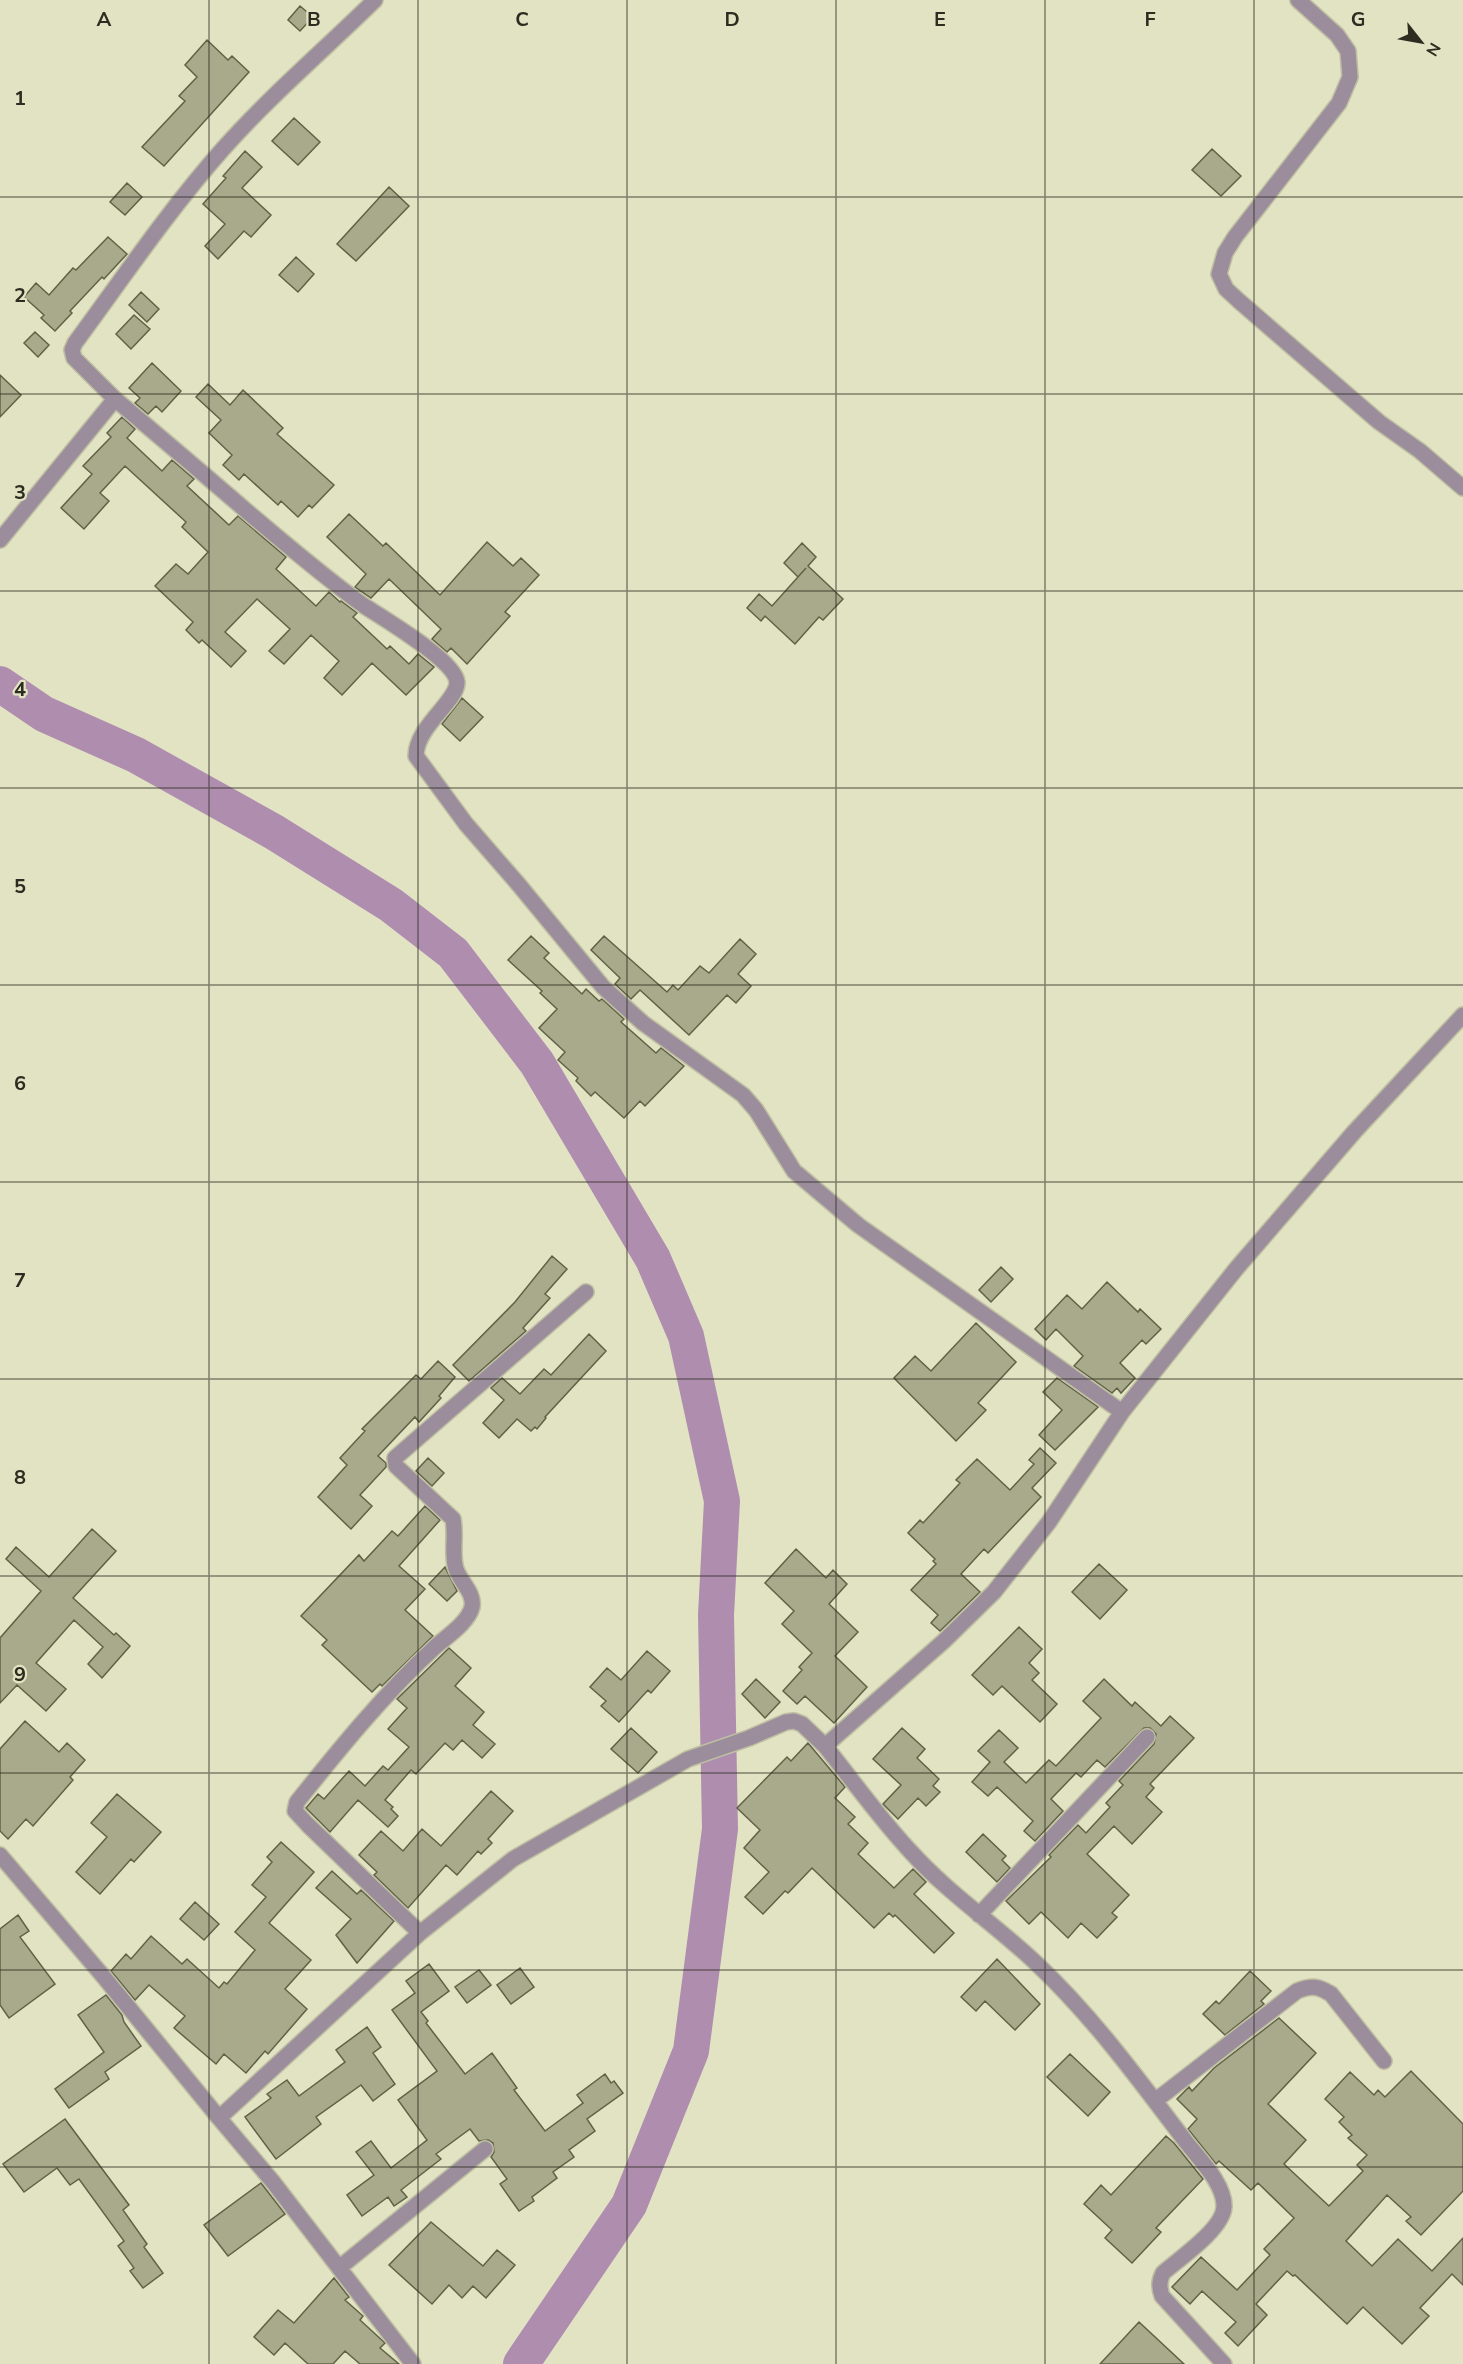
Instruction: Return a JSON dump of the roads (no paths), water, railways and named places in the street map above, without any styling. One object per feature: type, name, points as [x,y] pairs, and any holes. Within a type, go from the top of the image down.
[{"type":"street","points":[[375,0],[258,111],[220,152],[160,225],[75,343],[72,350],[74,358],[115,399],[299,556],[362,604],[424,646],[449,667],[457,679],[457,686],[432,718],[418,744],[416,756],[466,824],[603,987],[643,1023],[743,1095],[756,1110],[795,1171],[858,1225],[1122,1412]]},
{"type":"street","points":[[1298,0],[1337,35],[1348,51],[1350,77],[1339,103],[1235,237],[1225,253],[1219,274],[1226,289],[1239,301],[1379,422],[1420,451],[1463,488]]},
{"type":"street","points":[[0,540],[115,399]]},
{"type":"street","points":[[825,1746],[944,1641],[994,1592],[1049,1522],[1122,1412],[1236,1269],[1332,1157],[1463,1015]]},
{"type":"street","points":[[420,1933],[372,1890],[308,1825],[295,1811],[297,1802],[378,1705],[464,1620],[472,1607],[471,1595],[454,1567],[456,1531],[453,1520],[396,1466],[395,1458],[586,1292]]},
{"type":"street","points":[[219,2118],[420,1933],[513,1859],[688,1759],[794,1721],[802,1724],[825,1746],[911,1853],[947,1888],[1035,1962],[1074,2001],[1155,2101],[1210,2174],[1222,2195],[1223,2216],[1216,2226],[1163,2273],[1159,2289],[1162,2296],[1224,2364]]},
{"type":"street","points":[[979,1915],[1148,1737]]},
{"type":"street","points":[[0,1855],[273,2182],[413,2364]]},
{"type":"street","points":[[1155,2101],[1297,1990],[1307,1986],[1319,1986],[1331,1994],[1384,2061]]},
{"type":"street","points":[[339,2268],[485,2149]]},
{"type":"waterway","points":[[0,684],[44,714],[136,755],[274,832],[391,905],[453,953],[537,1063],[653,1259],[686,1336],[722,1501],[716,1615],[720,1829],[691,2051],[629,2205],[521,2364]]}]
